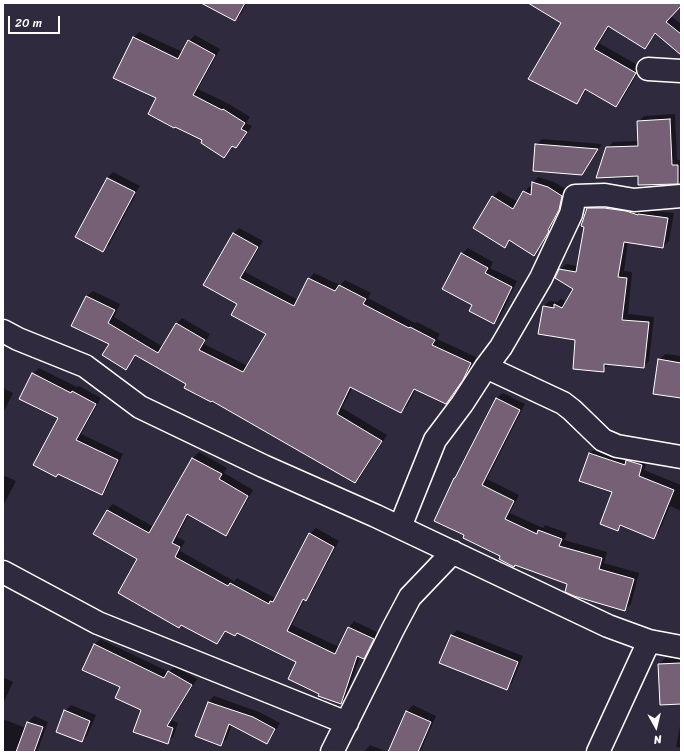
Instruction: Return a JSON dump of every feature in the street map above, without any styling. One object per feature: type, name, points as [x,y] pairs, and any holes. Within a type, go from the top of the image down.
[{"type":"street","points":[[648,69],[681,71]]},
{"type":"street","points":[[400,527],[435,440],[501,347],[541,278],[571,214],[575,196],[605,195],[634,200],[681,196]]},
{"type":"street","points":[[3,331],[18,339],[85,366],[140,407],[263,466],[400,527],[608,626],[649,641],[681,647]]},
{"type":"street","points":[[486,367],[563,403],[603,440],[617,446],[681,457]]},
{"type":"street","points":[[332,752],[410,597],[453,552]]},
{"type":"street","points":[[3,572],[98,623],[347,723]]},
{"type":"street","points":[[598,752],[649,641]]},
{"type":"building","points":[[201,3],[245,3],[235,21]]},
{"type":"building","points":[[528,3],[681,3],[681,6],[666,22],[681,34],[681,55],[655,33],[645,49],[608,26],[594,49],[636,73],[616,107],[585,89],[577,104],[528,79],[561,23]]},
{"type":"building","points":[[133,37],[178,59],[188,40],[215,55],[193,95],[222,110],[223,109],[245,123],[241,129],[247,132],[236,148],[232,146],[224,158],[201,143],[202,140],[175,127],[174,128],[148,114],[156,98],[113,78]]},
{"type":"building","points":[[670,119],[672,165],[678,165],[678,184],[638,185],[638,176],[596,178],[606,147],[638,146],[637,121]]},
{"type":"building","points":[[535,144],[598,149],[582,175],[533,171]]},
{"type":"building","points":[[107,178],[135,192],[103,252],[75,237]]},
{"type":"building","points":[[532,182],[548,187],[562,196],[559,210],[548,230],[548,233],[534,256],[509,240],[505,248],[473,228],[492,196],[513,209],[523,191],[531,195]]},
{"type":"building","points":[[587,208],[604,208],[626,211],[638,215],[668,218],[663,248],[624,242],[618,277],[627,278],[622,320],[649,322],[644,368],[604,364],[604,372],[573,369],[575,340],[538,334],[543,306],[554,308],[554,304],[562,308],[573,289],[555,278],[559,269],[576,272],[584,227],[581,226]]},
{"type":"building","points":[[233,233],[258,247],[240,278],[294,306],[308,278],[335,291],[339,285],[366,299],[363,304],[435,340],[432,345],[471,363],[463,380],[446,404],[414,389],[401,413],[350,387],[337,414],[382,441],[355,483],[212,401],[211,402],[184,388],[186,384],[135,355],[126,370],[102,355],[109,344],[71,326],[86,296],[115,310],[108,323],[158,353],[176,323],[205,340],[199,350],[243,372],[266,334],[231,315],[237,304],[203,285]]},
{"type":"building","points":[[461,253],[488,268],[485,273],[512,287],[494,324],[469,311],[472,305],[442,289]]},
{"type":"building","points":[[658,359],[681,363],[681,398],[653,394]]},
{"type":"building","points":[[32,373],[71,393],[72,391],[96,404],[76,440],[118,460],[102,495],[58,474],[56,477],[33,465],[58,418],[19,399]]},
{"type":"building","points":[[496,398],[520,410],[482,485],[514,501],[505,519],[537,534],[538,530],[562,539],[559,546],[602,558],[599,569],[634,579],[625,611],[565,592],[567,584],[515,565],[514,567],[499,559],[500,556],[463,538],[464,535],[434,521],[454,478]]},
{"type":"building","points":[[589,453],[625,465],[626,460],[642,465],[639,476],[674,490],[654,539],[620,525],[618,531],[600,524],[612,492],[579,481]]},
{"type":"building","points":[[192,458],[222,474],[219,479],[248,496],[226,536],[187,514],[172,543],[180,547],[175,557],[228,586],[230,583],[269,604],[270,601],[273,602],[309,533],[334,547],[306,601],[303,599],[287,631],[335,654],[348,627],[374,639],[364,659],[357,656],[341,704],[318,696],[319,694],[288,679],[296,662],[237,633],[235,636],[225,631],[217,644],[181,625],[179,628],[118,593],[137,559],[93,534],[107,510],[149,533]]},
{"type":"building","points":[[451,635],[518,662],[507,690],[439,663]]},
{"type":"building","points":[[94,644],[164,678],[168,671],[192,685],[167,726],[173,728],[168,744],[133,732],[141,710],[115,698],[120,687],[82,670]]},
{"type":"building","points":[[681,663],[681,704],[660,705],[658,664]]},
{"type":"building","points":[[208,702],[253,717],[275,729],[267,744],[229,724],[221,746],[195,736]]},
{"type":"building","points":[[64,710],[90,721],[82,742],[56,732]]},
{"type":"building","points":[[406,711],[431,722],[418,752],[388,752]]},
{"type":"building","points":[[27,722],[43,727],[34,752],[16,752]]}]
